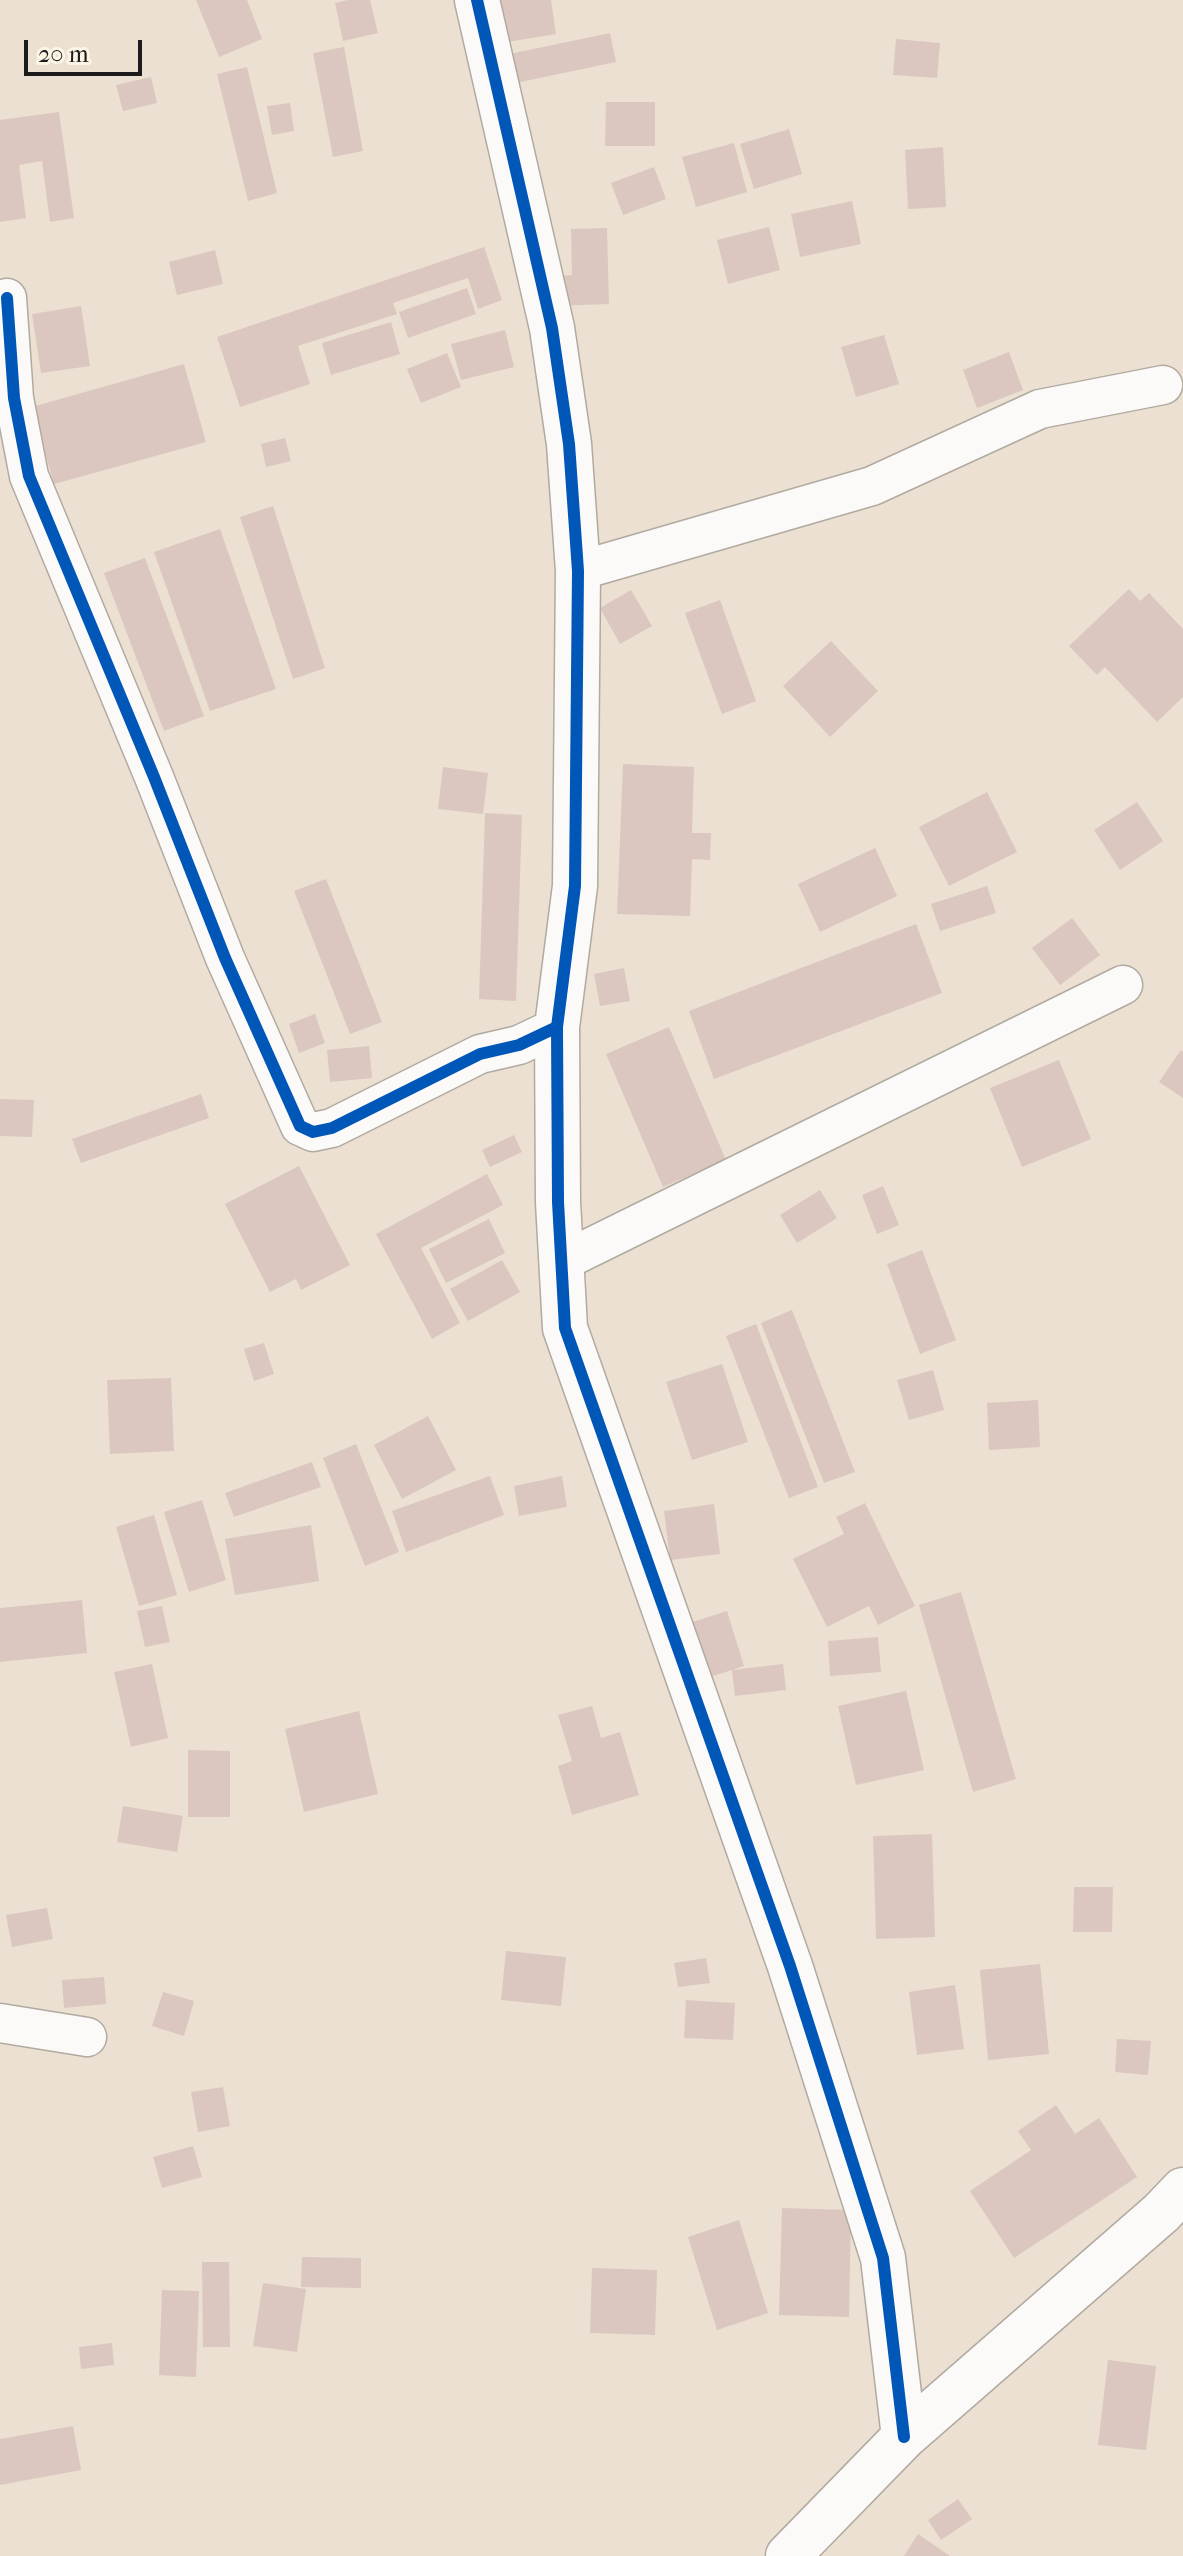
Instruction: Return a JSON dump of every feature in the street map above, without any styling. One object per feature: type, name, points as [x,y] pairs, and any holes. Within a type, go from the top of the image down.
[{"type":"street","points":[[477,0],[552,328],[569,444],[578,571],[575,886],[557,1027],[558,1202],[565,1328],[790,1966],[883,2258],[904,2437]]},
{"type":"street","points":[[7,298],[14,398],[29,476],[154,777],[225,958],[300,1126],[313,1132],[332,1128],[480,1054],[519,1045],[557,1027]]},
{"type":"street","points":[[578,571],[872,486],[1040,409],[1163,385]]},
{"type":"street","points":[[561,1262],[1123,985]]},
{"type":"street","points":[[0,2023],[87,2037]]},
{"type":"street","points":[[788,2556],[904,2437],[1161,2213],[1183,2190]]},
{"type":"building","points":[[196,0],[247,0],[262,39],[219,57]]},
{"type":"building","points":[[370,0],[378,33],[343,41],[335,3]]},
{"type":"building","points":[[493,0],[551,0],[556,34],[501,43]]},
{"type":"building","points":[[610,33],[616,62],[506,85],[500,56]]},
{"type":"building","points":[[896,39],[940,43],[937,78],[893,75]]},
{"type":"building","points":[[344,47],[363,151],[333,157],[313,53]]},
{"type":"building","points":[[247,67],[277,193],[248,201],[217,74]]},
{"type":"building","points":[[151,77],[157,103],[123,111],[116,85]]},
{"type":"building","points":[[606,102],[655,102],[655,146],[605,146]]},
{"type":"building","points":[[290,103],[294,131],[272,135],[267,106]]},
{"type":"building","points":[[59,112],[74,218],[50,222],[42,161],[19,165],[26,218],[0,222],[0,120]]},
{"type":"building","points":[[789,129],[802,174],[754,189],[740,144]]},
{"type":"building","points":[[734,143],[747,192],[696,207],[682,157]]},
{"type":"building","points":[[943,147],[946,207],[908,209],[905,150]]},
{"type":"building","points":[[654,167],[666,199],[623,215],[611,183]]},
{"type":"building","points":[[852,201],[861,244],[800,257],[791,214]]},
{"type":"building","points":[[769,227],[780,270],[728,284],[717,240]]},
{"type":"building","points":[[607,228],[609,304],[555,306],[555,276],[572,275],[571,229]]},
{"type":"building","points":[[484,247],[502,300],[478,309],[468,278],[393,303],[397,314],[298,346],[310,384],[240,407],[217,337]]},
{"type":"building","points":[[215,250],[223,284],[177,295],[169,262]]},
{"type":"building","points":[[467,288],[476,314],[408,338],[399,312]]},
{"type":"building","points":[[81,306],[90,366],[41,373],[32,314]]},
{"type":"building","points":[[391,322],[400,354],[331,375],[322,343]]},
{"type":"building","points":[[505,330],[514,367],[461,380],[451,344]]},
{"type":"building","points":[[884,335],[899,384],[856,397],[841,347]]},
{"type":"building","points":[[1009,352],[1023,390],[977,408],[963,370]]},
{"type":"building","points":[[447,353],[461,387],[421,403],[407,369]]},
{"type":"building","points":[[184,364],[206,442],[54,484],[32,407]]},
{"type":"building","points":[[285,438],[291,461],[266,467],[261,444]]},
{"type":"building","points":[[273,506],[325,668],[293,679],[240,517]]},
{"type":"building","points":[[220,529],[276,689],[210,711],[154,552]]},
{"type":"building","points":[[145,558],[204,716],[164,731],[104,573]]},
{"type":"building","points":[[1129,589],[1140,601],[1149,593],[1183,629],[1183,697],[1157,722],[1105,667],[1097,675],[1069,646]]},
{"type":"building","points":[[631,590],[652,626],[620,644],[600,608]]},
{"type":"building","points":[[720,600],[756,701],[722,714],[685,613]]},
{"type":"building","points":[[831,641],[878,691],[830,737],[783,686]]},
{"type":"building","points":[[623,764],[694,767],[692,833],[711,833],[710,860],[692,859],[690,916],[617,914]]},
{"type":"building","points":[[443,767],[488,773],[483,814],[438,809]]},
{"type":"building","points":[[987,792],[1017,852],[949,886],[919,827]]},
{"type":"building","points":[[1137,802],[1163,841],[1120,870],[1094,830]]},
{"type":"building","points":[[485,813],[522,815],[516,1001],[479,999]]},
{"type":"building","points":[[875,848],[897,896],[820,932],[798,884]]},
{"type":"building","points":[[326,879],[382,1022],[350,1034],[294,891]]},
{"type":"building","points":[[987,886],[996,913],[940,931],[931,904]]},
{"type":"building","points":[[1072,918],[1100,955],[1060,985],[1032,948]]},
{"type":"building","points":[[916,924],[942,993],[714,1079],[689,1011]]},
{"type":"building","points":[[624,968],[630,1001],[600,1006],[594,974]]},
{"type":"building","points":[[315,1014],[325,1043],[299,1053],[289,1024]]},
{"type":"building","points":[[669,1027],[726,1160],[663,1187],[606,1054]]},
{"type":"building","points":[[369,1046],[372,1078],[330,1082],[327,1050]]},
{"type":"building","points":[[1181,1050],[1183,1052],[1183,1098],[1159,1082]]},
{"type":"building","points":[[1059,1060],[1091,1139],[1022,1167],[990,1088]]},
{"type":"building","points":[[201,1094],[209,1118],[81,1163],[72,1139]]},
{"type":"building","points":[[0,1099],[34,1100],[32,1137],[0,1136]]},
{"type":"building","points":[[514,1135],[522,1152],[490,1167],[482,1150]]},
{"type":"building","points":[[299,1166],[350,1265],[301,1290],[296,1279],[270,1292],[225,1204]]},
{"type":"building","points":[[487,1174],[503,1205],[421,1248],[460,1323],[432,1339],[376,1234]]},
{"type":"building","points":[[883,1186],[899,1225],[877,1234],[862,1195]]},
{"type":"building","points":[[820,1190],[837,1218],[797,1243],[780,1215]]},
{"type":"building","points":[[489,1219],[505,1253],[446,1283],[429,1249]]},
{"type":"building","points":[[922,1250],[956,1340],[920,1354],[887,1264]]},
{"type":"building","points":[[502,1260],[520,1292],[468,1321],[450,1289]]},
{"type":"building","points":[[792,1310],[855,1472],[824,1483],[761,1323]]},
{"type":"building","points":[[756,1324],[818,1487],[789,1498],[726,1336]]},
{"type":"building","points":[[264,1343],[274,1374],[254,1381],[244,1349]]},
{"type":"building","points":[[722,1364],[748,1442],[692,1460],[666,1382]]},
{"type":"building","points":[[933,1370],[944,1410],[909,1420],[897,1380]]},
{"type":"building","points":[[171,1378],[174,1451],[110,1454],[107,1380]]},
{"type":"building","points":[[1038,1400],[1040,1447],[989,1450],[987,1403]]},
{"type":"building","points":[[428,1416],[456,1470],[402,1499],[374,1445]]},
{"type":"building","points":[[356,1444],[399,1552],[365,1566],[323,1458]]},
{"type":"building","points":[[312,1462],[321,1487],[234,1517],[225,1493]]},
{"type":"building","points":[[490,1476],[504,1515],[406,1552],[392,1511]]},
{"type":"building","points":[[562,1476],[567,1507],[519,1516],[514,1486]]},
{"type":"building","points":[[202,1500],[226,1580],[189,1592],[164,1512]]},
{"type":"building","points":[[865,1503],[915,1606],[878,1625],[869,1606],[827,1627],[793,1559],[844,1534],[836,1517]]},
{"type":"building","points":[[714,1504],[720,1554],[670,1560],[664,1511]]},
{"type":"building","points":[[154,1515],[177,1595],[139,1606],[116,1527]]},
{"type":"building","points":[[311,1525],[319,1581],[235,1595],[225,1539]]},
{"type":"building","points":[[961,1592],[1016,1779],[973,1792],[919,1605]]},
{"type":"building","points":[[82,1600],[87,1653],[0,1662],[0,1608]]},
{"type":"building","points":[[162,1606],[170,1642],[145,1647],[137,1611]]},
{"type":"building","points":[[727,1611],[744,1666],[691,1683],[674,1628]]},
{"type":"building","points":[[878,1637],[881,1672],[830,1676],[828,1641]]},
{"type":"building","points":[[152,1664],[168,1738],[131,1747],[114,1672]]},
{"type":"building","points":[[783,1664],[786,1690],[735,1696],[732,1670]]},
{"type":"building","points":[[906,1691],[924,1770],[856,1785],[838,1706]]},
{"type":"building","points":[[592,1706],[601,1738],[620,1732],[639,1795],[572,1815],[558,1766],[572,1761],[558,1715]]},
{"type":"building","points":[[359,1711],[378,1794],[304,1812],[285,1729]]},
{"type":"building","points":[[188,1750],[230,1751],[230,1817],[188,1817]]},
{"type":"building","points":[[123,1806],[183,1816],[177,1852],[117,1842]]},
{"type":"building","points":[[932,1834],[935,1937],[876,1939],[873,1836]]},
{"type":"building","points":[[1074,1887],[1113,1887],[1112,1932],[1073,1932]]},
{"type":"building","points":[[47,1908],[53,1939],[12,1947],[6,1915]]},
{"type":"building","points":[[506,1951],[566,1957],[561,2006],[501,2000]]},
{"type":"building","points":[[706,1958],[710,1983],[678,1987],[674,1963]]},
{"type":"building","points":[[1040,1964],[1049,2054],[988,2060],[980,1970]]},
{"type":"building","points":[[104,1977],[106,2004],[64,2008],[62,1980]]},
{"type":"building","points":[[955,1985],[964,2049],[917,2055],[909,1992]]},
{"type":"building","points":[[163,1992],[194,2001],[184,2036],[152,2026]]},
{"type":"building","points":[[686,2000],[735,2003],[733,2040],[684,2038]]},
{"type":"building","points":[[1117,2039],[1151,2041],[1148,2075],[1115,2072]]},
{"type":"building","points":[[223,2087],[230,2126],[198,2132],[191,2092]]},
{"type":"building","points":[[1056,2105],[1075,2134],[1099,2118],[1137,2177],[1014,2258],[970,2191],[1031,2150],[1018,2131]]},
{"type":"building","points":[[193,2146],[202,2177],[162,2188],[153,2157]]},
{"type":"building","points":[[782,2208],[851,2210],[849,2317],[779,2315]]},
{"type":"building","points":[[739,2220],[768,2313],[717,2330],[688,2237]]},
{"type":"building","points":[[302,2257],[361,2258],[361,2288],[301,2287]]},
{"type":"building","points":[[202,2262],[229,2262],[230,2347],[203,2347]]},
{"type":"building","points":[[592,2268],[657,2270],[655,2335],[590,2333]]},
{"type":"building","points":[[263,2283],[306,2289],[297,2352],[253,2346]]},
{"type":"building","points":[[162,2290],[199,2291],[196,2377],[159,2375]]},
{"type":"building","points":[[112,2343],[114,2365],[81,2369],[79,2347]]},
{"type":"building","points":[[1108,2360],[1156,2366],[1146,2450],[1098,2445]]},
{"type":"building","points":[[73,2426],[81,2470],[0,2485],[0,2439]]},
{"type":"building","points":[[958,2499],[972,2519],[941,2540],[928,2520]]},
{"type":"building","points":[[918,2534],[950,2556],[904,2556]]},
{"type":"cycle path","points":[[477,0],[552,328],[569,444],[578,571],[575,886],[557,1027],[558,1202],[565,1328],[790,1966],[883,2258],[904,2437]]},
{"type":"cycle path","points":[[7,298],[14,398],[29,476],[154,777],[225,958],[300,1126],[313,1132],[332,1128],[480,1054],[519,1045],[557,1027]]}]
